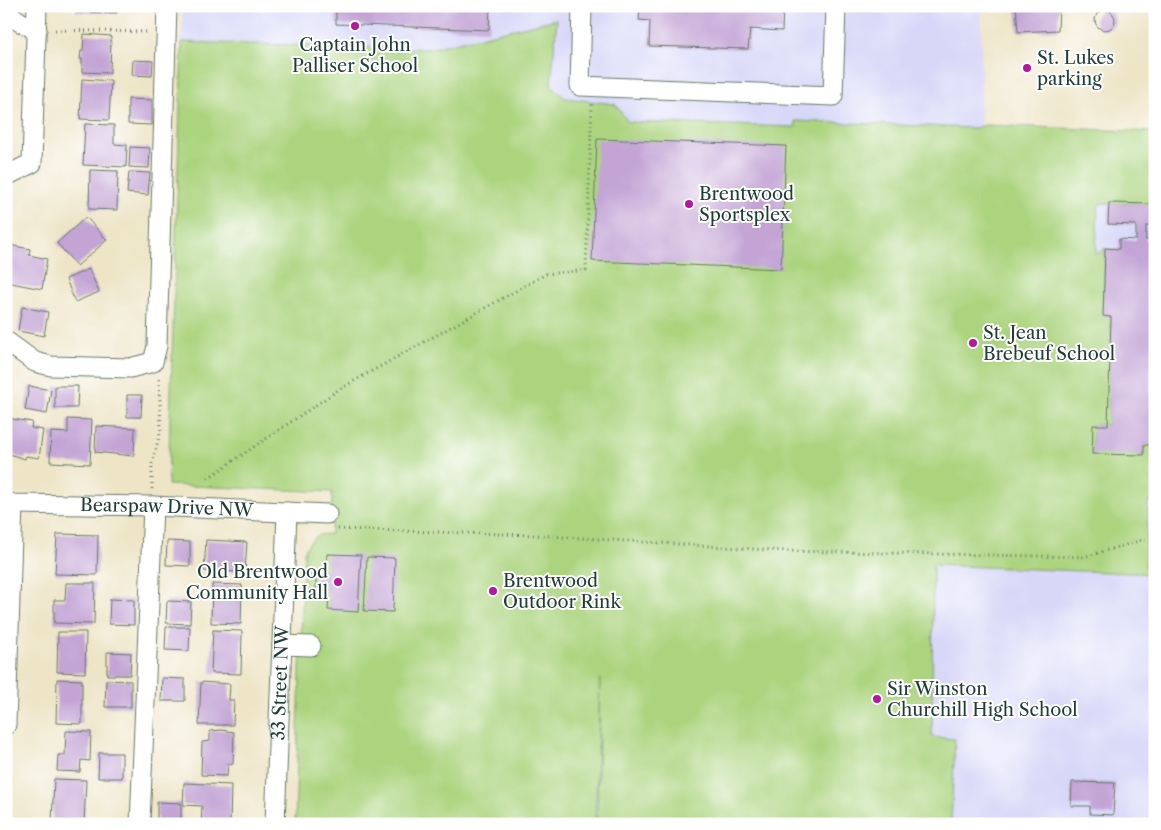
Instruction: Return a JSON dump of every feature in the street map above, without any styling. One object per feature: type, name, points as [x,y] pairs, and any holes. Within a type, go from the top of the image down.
[{"type":"street","points":[[6,176],[32,163],[37,6]]},
{"type":"street","points":[[6,341],[35,362],[51,366],[130,368],[153,362],[157,346],[168,6]]},
{"type":"street","points":[[582,6],[586,86],[833,96],[836,6]]},
{"type":"street","points":[[6,12],[20,22],[37,30]]},
{"type":"street","points":[[6,725],[10,503]]},
{"type":"street","name":"Bearspaw Drive NW","points":[[10,503],[153,506],[327,514]]},
{"type":"street","points":[[140,824],[153,506]]},
{"type":"street","name":"33 Street NW","points":[[276,824],[287,512]]},
{"type":"street","points":[[282,645],[312,646]]},
{"type":"path","points":[[37,30],[167,32]]},
{"type":"path","points":[[208,478],[338,390],[546,274],[586,270],[586,86]]},
{"type":"path","points":[[153,362],[160,372],[161,420],[152,470],[153,506]]},
{"type":"path","points":[[327,514],[325,530],[533,535],[787,551],[1084,557],[1149,538]]},
{"type":"shaded area","points":[[183,6],[982,6],[980,140],[1155,147],[1155,568],[1125,566],[796,127],[628,122],[615,104],[565,98],[551,84],[556,20],[428,49],[182,42]]},
{"type":"shaded area","name":"Sir Winston Churchill High School","points":[[604,553],[1155,574],[1155,824],[595,824]]},
{"type":"green space","points":[[557,19],[551,84],[565,98],[615,104],[628,122],[796,127],[795,121],[975,128],[986,125],[1155,132],[1155,204],[1101,203],[1098,207],[1096,255],[1105,248],[1103,316],[1111,317],[1108,425],[1093,425],[1092,453],[1143,455],[1144,445],[1155,445],[1155,502],[1148,502],[1145,567],[1155,568],[1155,574],[933,565],[932,737],[955,739],[951,824],[597,824],[600,679],[595,824],[295,824],[304,552],[309,543],[317,536],[331,534],[332,492],[168,485],[182,42],[428,49]]},
{"type":"building","points":[[77,6],[117,6],[117,13],[76,12]]},
{"type":"building","points":[[336,6],[490,6],[489,30],[336,24]]},
{"type":"building","points":[[640,6],[783,6],[782,31],[750,29],[748,49],[649,46],[650,21],[639,20]]},
{"type":"building","points":[[1016,6],[1059,6],[1058,30],[1018,32]]},
{"type":"building","points":[[1101,10],[1109,10],[1115,16],[1115,24],[1109,30],[1101,30],[1095,24],[1095,16]]},
{"type":"building","points":[[84,34],[111,36],[110,73],[82,72],[82,59],[80,59],[81,51],[83,51]]},
{"type":"building","points":[[133,60],[153,61],[152,76],[132,75]]},
{"type":"building","points":[[82,79],[111,81],[109,120],[80,119]]},
{"type":"building","points":[[128,99],[152,100],[152,125],[128,124]]},
{"type":"building","points":[[85,124],[114,125],[114,144],[127,145],[126,167],[83,165]]},
{"type":"building","name":"Brentwood Sportsplex","points":[[597,139],[786,146],[781,269],[592,261]]},
{"type":"building","points":[[130,147],[150,148],[149,168],[129,167]]},
{"type":"building","points":[[90,170],[118,171],[117,210],[89,209]]},
{"type":"building","points":[[129,172],[150,173],[148,195],[127,193]]},
{"type":"building","points":[[1109,203],[1155,204],[1155,226],[1146,226],[1146,240],[1155,240],[1155,350],[1152,350],[1150,407],[1155,407],[1155,445],[1144,445],[1144,455],[1092,454],[1093,425],[1108,425],[1111,317],[1103,316],[1105,248],[1119,249],[1119,239],[1136,240],[1136,225],[1108,224]]},
{"type":"building","points":[[86,217],[107,240],[77,266],[57,243]]},
{"type":"building","points":[[9,245],[30,249],[29,255],[47,259],[42,289],[6,282],[6,257]]},
{"type":"building","points":[[89,269],[99,292],[75,302],[66,279]]},
{"type":"building","points":[[22,307],[48,312],[44,336],[18,331]]},
{"type":"building","points":[[29,386],[51,390],[47,414],[25,410]]},
{"type":"building","points":[[55,386],[78,386],[77,408],[55,408]]},
{"type":"building","points":[[127,395],[142,395],[141,417],[127,417]]},
{"type":"building","points":[[6,418],[32,422],[31,428],[43,430],[39,458],[26,456],[25,459],[6,453]]},
{"type":"building","points":[[68,419],[92,420],[90,464],[50,462],[51,432],[68,433]]},
{"type":"building","points":[[96,426],[135,428],[134,456],[95,452]]},
{"type":"building","points":[[57,534],[98,535],[97,575],[55,574]]},
{"type":"building","points":[[206,540],[247,542],[245,572],[204,571]]},
{"type":"building","points":[[167,541],[190,542],[190,566],[166,565]]},
{"type":"building","name":"Old Brentwood Community Hall","points":[[327,554],[361,555],[358,612],[328,610],[329,593],[316,592],[316,571],[326,571]]},
{"type":"building","points":[[367,557],[395,558],[393,612],[364,611]]},
{"type":"building","points":[[66,583],[95,583],[94,624],[54,623],[54,600],[65,600]]},
{"type":"building","points":[[212,584],[242,585],[241,624],[211,623]]},
{"type":"building","points":[[110,599],[134,600],[134,625],[109,624]]},
{"type":"building","points":[[167,601],[191,602],[190,624],[166,623]]},
{"type":"building","points":[[166,627],[190,627],[189,651],[165,650]]},
{"type":"building","points":[[213,630],[242,631],[241,674],[211,673]]},
{"type":"building","points":[[58,632],[86,632],[85,673],[57,672]]},
{"type":"building","points":[[107,652],[131,653],[130,675],[107,675]]},
{"type":"building","points":[[162,678],[185,679],[185,701],[161,701]]},
{"type":"building","points":[[57,679],[82,680],[82,724],[56,723]]},
{"type":"building","points":[[106,680],[131,681],[131,707],[105,707]]},
{"type":"building","points":[[201,682],[230,684],[229,700],[234,700],[233,725],[199,725]]},
{"type":"building","points":[[66,731],[91,732],[90,761],[81,760],[80,772],[57,771],[58,755],[65,755]]},
{"type":"building","points":[[210,731],[234,732],[233,764],[228,764],[227,776],[201,775],[202,742],[210,741]]},
{"type":"building","points":[[99,753],[122,753],[122,778],[98,778]]},
{"type":"building","points":[[54,779],[86,780],[84,824],[52,823]]},
{"type":"building","points":[[1072,782],[1115,783],[1113,815],[1090,814],[1090,806],[1071,806]]},
{"type":"building","points":[[184,783],[231,785],[230,824],[201,824],[202,806],[183,805]]},
{"type":"building","points":[[157,802],[181,803],[181,824],[157,824]]},
{"type":"place","name":"Captain John Palliser School","points":[[355,26]]},
{"type":"place","name":"St. Lukes parking","points":[[1027,68]]},
{"type":"place","name":"Brentwood Sportsplex","points":[[689,204]]},
{"type":"place","name":"St. Jean Brebeuf School","points":[[973,343]]},
{"type":"place","name":"Old Brentwood Community Hall","points":[[338,582]]},
{"type":"place","name":"Brentwood Outdoor Rink","points":[[493,591]]},
{"type":"place","name":"Sir Winston Churchill High School","points":[[877,699]]}]
